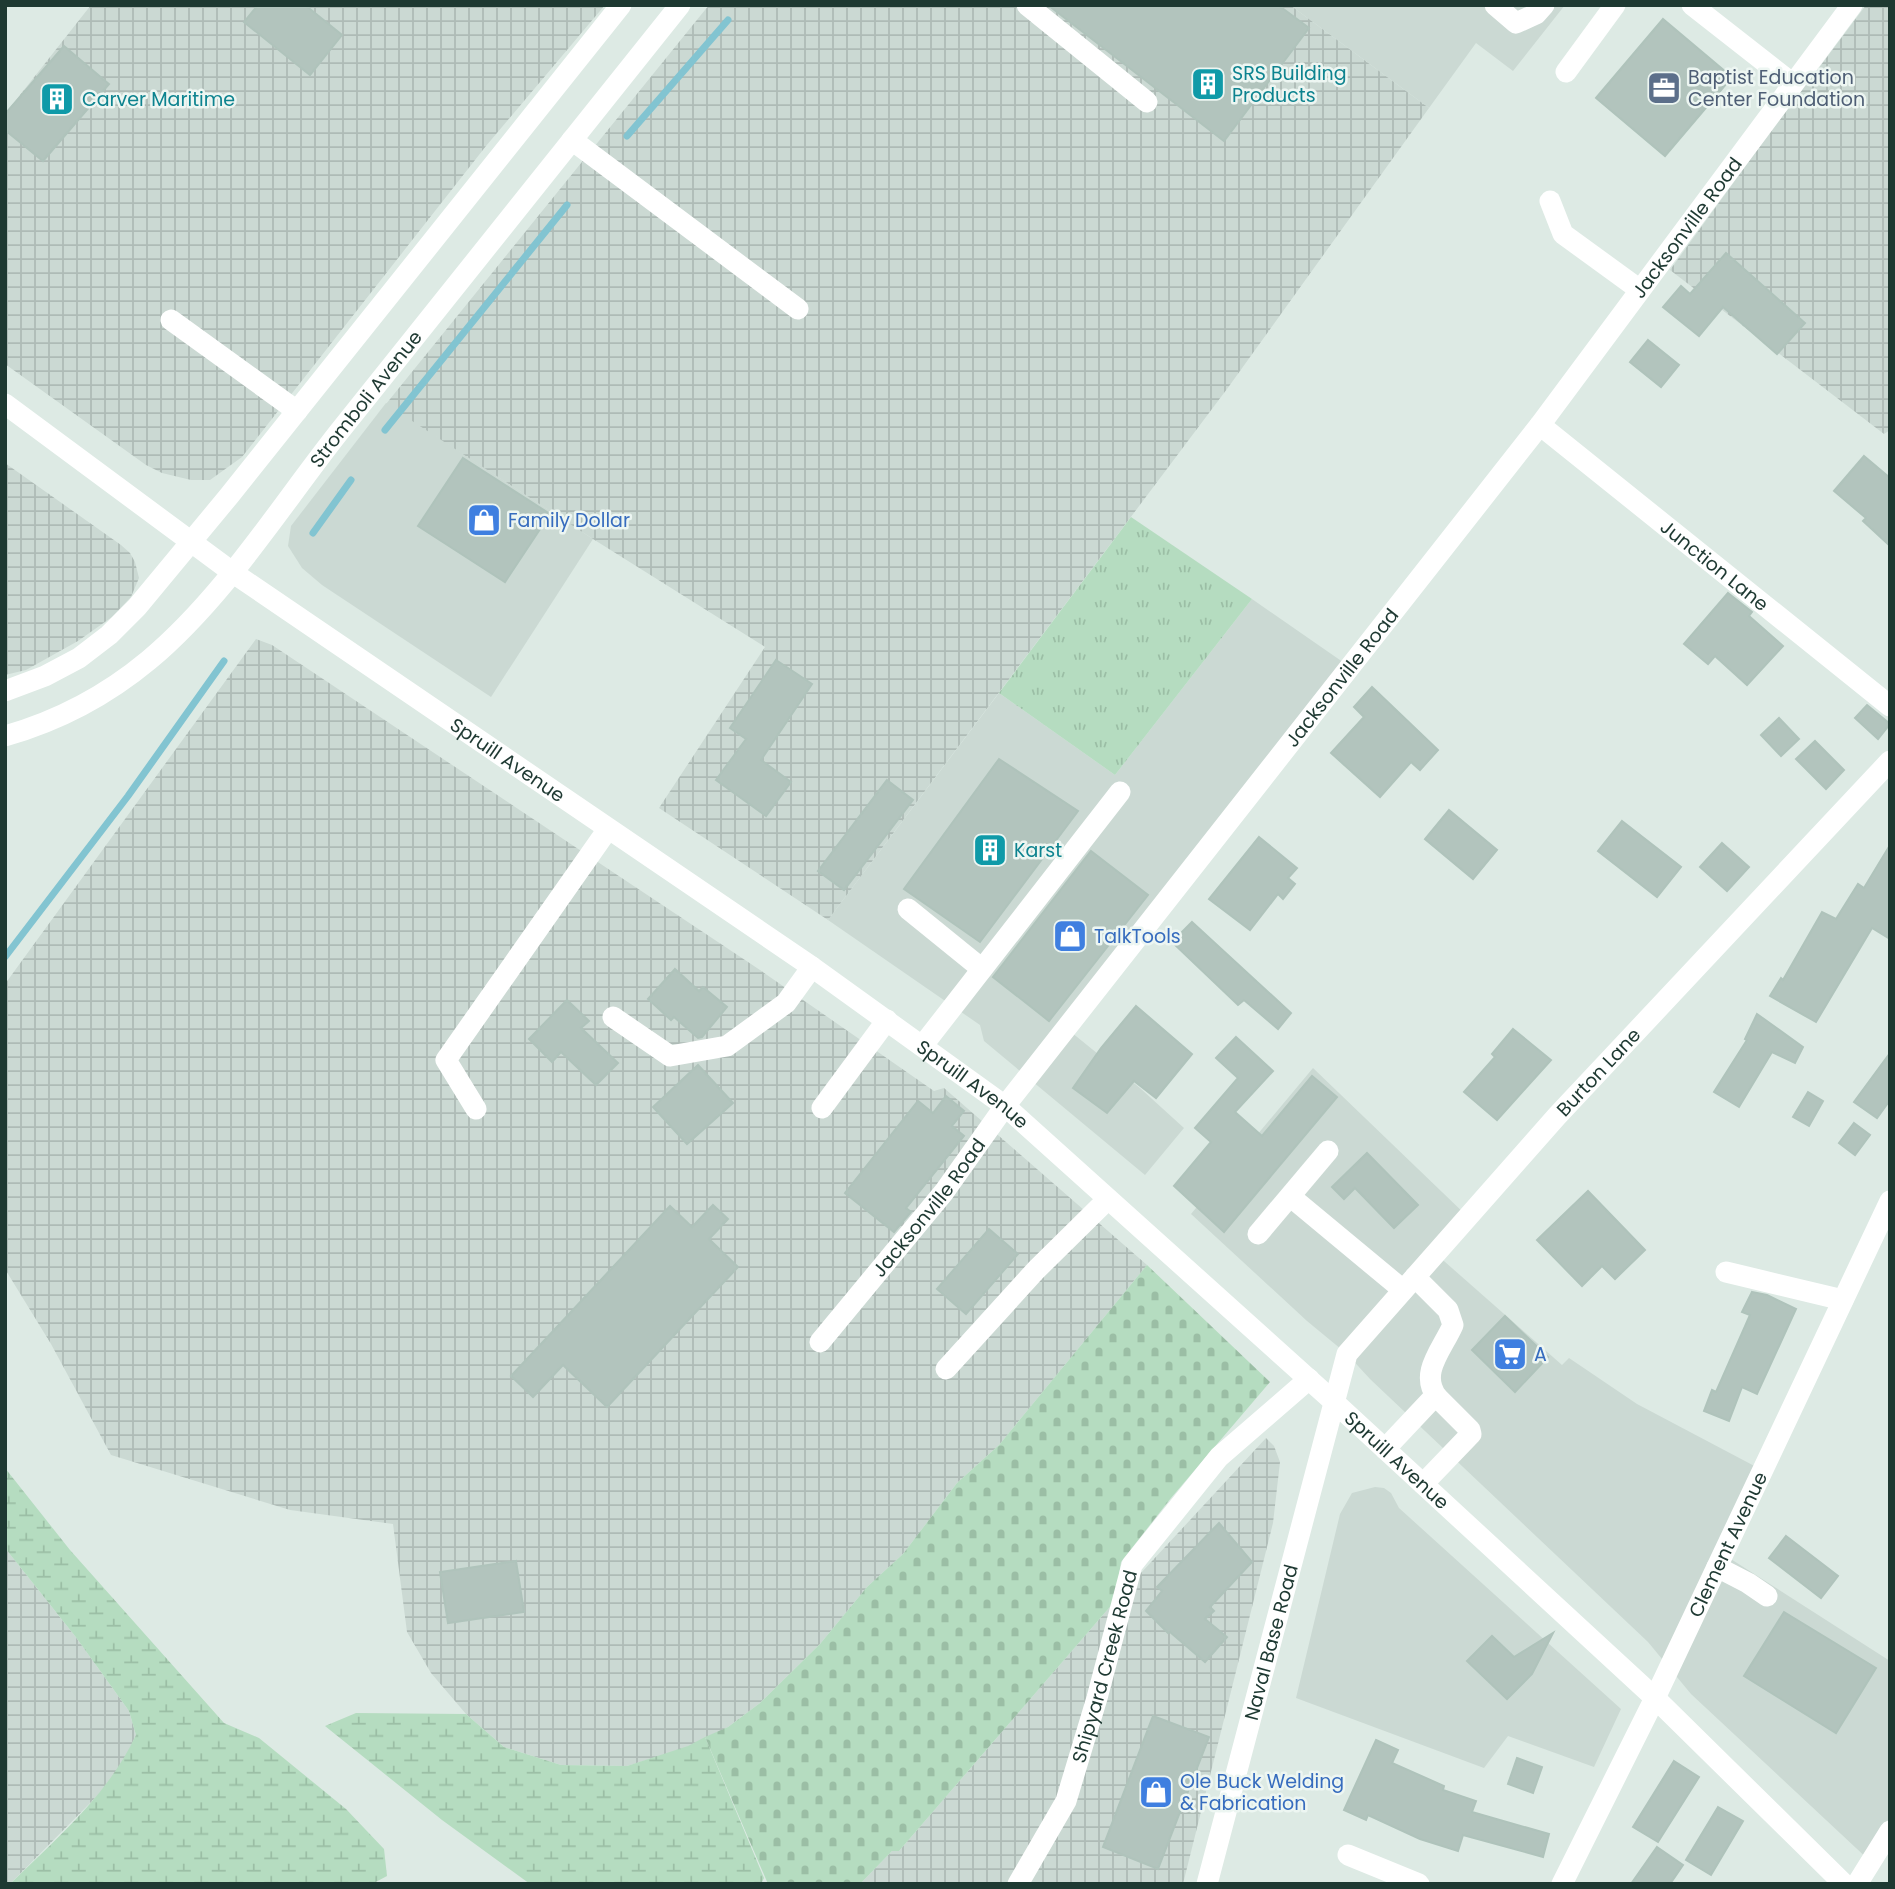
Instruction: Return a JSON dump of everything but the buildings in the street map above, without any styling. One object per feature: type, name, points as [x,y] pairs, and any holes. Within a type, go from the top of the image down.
[{"type":"street","points":[[5,691],[45,676],[79,658],[109,635],[138,607],[621,5]]},
{"type":"street","name":"Stromboli Avenue","points":[[5,736],[68,713],[114,687],[151,659],[232,572],[337,434],[680,5]]},
{"type":"street","points":[[1027,5],[1147,102]]},
{"type":"street","points":[[1494,5],[1516,23],[1536,14],[1544,5]]},
{"type":"street","points":[[1566,72],[1615,5]]},
{"type":"street","points":[[1692,5],[1793,84]]},
{"type":"street","name":"Jacksonville Road","points":[[820,1342],[944,1192],[1005,1106],[1540,425],[1852,5]]},
{"type":"street","points":[[572,140],[798,309]]},
{"type":"street","points":[[1550,201],[1563,234],[1640,290]]},
{"type":"street","points":[[171,320],[297,411]]},
{"type":"street","name":"Spruill Avenue","points":[[5,404],[232,572],[812,967],[1005,1106],[1334,1401],[1655,1698],[1844,1884]]},
{"type":"street","name":"Junction Lane","points":[[1540,425],[1890,706]]},
{"type":"street","name":"Burton Lane","points":[[1334,1401],[1347,1354],[1557,1116],[1890,761]]},
{"type":"street","points":[[923,1045],[1121,792]]},
{"type":"street","points":[[475,1109],[446,1060],[608,829]]},
{"type":"street","points":[[908,909],[982,969]]},
{"type":"street","points":[[613,1017],[670,1056],[727,1046],[786,1003],[812,967]]},
{"type":"street","points":[[822,1108],[887,1020]]},
{"type":"street","points":[[1258,1234],[1328,1151]]},
{"type":"street","points":[[1291,1197],[1448,1310],[1453,1325],[1430,1370],[1429,1386],[1471,1434],[1423,1484]]},
{"type":"street","points":[[946,1369],[1036,1270],[1108,1199]]},
{"type":"street","name":"Clement Avenue","points":[[1562,1884],[1655,1698],[1890,1201]]},
{"type":"street","points":[[1726,1272],[1843,1300]]},
{"type":"street","name":"Shipyard Creek Road","points":[[1018,1884],[1066,1801],[1097,1698],[1132,1565],[1219,1457],[1308,1379]]},
{"type":"street","points":[[1385,1449],[1433,1398],[1437,1397]]},
{"type":"street","name":"Naval Base Road","points":[[1207,1884],[1334,1401]]},
{"type":"street","points":[[1717,1567],[1767,1596]]},
{"type":"street","points":[[1857,1884],[1890,1831]]},
{"type":"street","points":[[1348,1855],[1419,1884]]},
{"type":"shaded area","points":[[91,5],[605,5],[486,146],[242,457],[210,480],[191,480],[162,473],[146,465],[5,364],[5,114]]},
{"type":"shaded area","points":[[709,5],[1290,5],[1429,108],[1227,389],[828,920],[659,808],[765,647],[386,404]]},
{"type":"shaded area","points":[[1290,5],[1565,5],[1513,71],[1476,43],[1429,108]]},
{"type":"shaded area","points":[[1866,5],[1890,5],[1890,430],[1884,434],[1670,270]]},
{"type":"shaded area","points":[[386,403],[593,539],[491,697],[322,585],[302,568],[288,546],[291,526]]},
{"type":"shaded area","points":[[5,463],[121,545],[135,562],[139,578],[131,597],[112,617],[78,641],[26,670],[5,675]]},
{"type":"shaded area","points":[[1252,599],[1350,667],[1066,1028],[1184,1128],[1145,1175],[984,1041],[980,1025],[828,920],[999,693],[1115,775]]},
{"type":"shaded area","points":[[256,639],[272,645],[760,970],[934,1091],[944,1088],[1147,1265],[999,1445],[957,1483],[903,1554],[867,1587],[820,1644],[760,1703],[728,1727],[683,1749],[627,1766],[561,1765],[504,1747],[466,1714],[431,1673],[407,1632],[393,1524],[290,1510],[111,1455],[51,1344],[5,1269],[5,984]]},
{"type":"shaded area","points":[[1313,1068],[1468,1217],[1436,1254],[1562,1365],[1569,1358],[1637,1404],[1762,1470],[1723,1554],[1890,1661],[1890,1831],[1871,1862],[1691,1694],[1648,1642],[1370,1379],[1347,1354],[1307,1321],[1191,1214]]},
{"type":"shaded area","points":[[1266,1438],[1274,1446],[1280,1462],[1273,1523],[1183,1884],[860,1884],[892,1851],[899,1851],[1115,1601]]},
{"type":"shaded area","points":[[1375,1487],[1384,1488],[1391,1493],[1399,1508],[1621,1709],[1594,1767],[1508,1736],[1484,1768],[1296,1698],[1340,1514],[1352,1493]]},
{"type":"shaded area","points":[[5,1548],[75,1636],[129,1711],[136,1735],[125,1759],[107,1786],[10,1884],[5,1884]]},
{"type":"green space","points":[[1131,517],[1252,599],[1115,775],[999,693]]},
{"type":"green space","points":[[1147,1265],[1270,1382],[1171,1498],[1121,1562],[1115,1601],[899,1851],[892,1851],[860,1884],[768,1884],[705,1737],[728,1727],[760,1703],[820,1644],[867,1587],[903,1554],[957,1483],[999,1445]]},
{"type":"green space","points":[[5,1468],[70,1550],[224,1723],[259,1738],[346,1809],[384,1849],[387,1876],[372,1884],[10,1884],[80,1815],[111,1777],[136,1735],[129,1711],[75,1636],[5,1548]]},
{"type":"green space","points":[[356,1713],[466,1714],[504,1747],[561,1765],[627,1766],[688,1746],[705,1737],[764,1878],[761,1884],[530,1884],[442,1820],[325,1726]]},
{"type":"waterway","points":[[627,136],[728,20]]},
{"type":"waterway","points":[[385,430],[567,205]]},
{"type":"waterway","points":[[313,533],[351,480]]},
{"type":"waterway","points":[[5,957],[128,796],[224,661]]},
{"type":"place","name":"SRS Building Products","points":[[1208,84]]},
{"type":"place","name":"Baptist Education Center Foundation","points":[[1664,88]]},
{"type":"place","name":"Carver Maritime","points":[[57,99]]},
{"type":"place","name":"Family Dollar","points":[[484,520]]},
{"type":"place","name":"Karst","points":[[990,850]]},
{"type":"place","name":"TalkTools","points":[[1070,936]]},
{"type":"place","name":"A","points":[[1510,1354]]},
{"type":"place","name":"Ole Buck Welding & Fabrication","points":[[1156,1792]]}]
